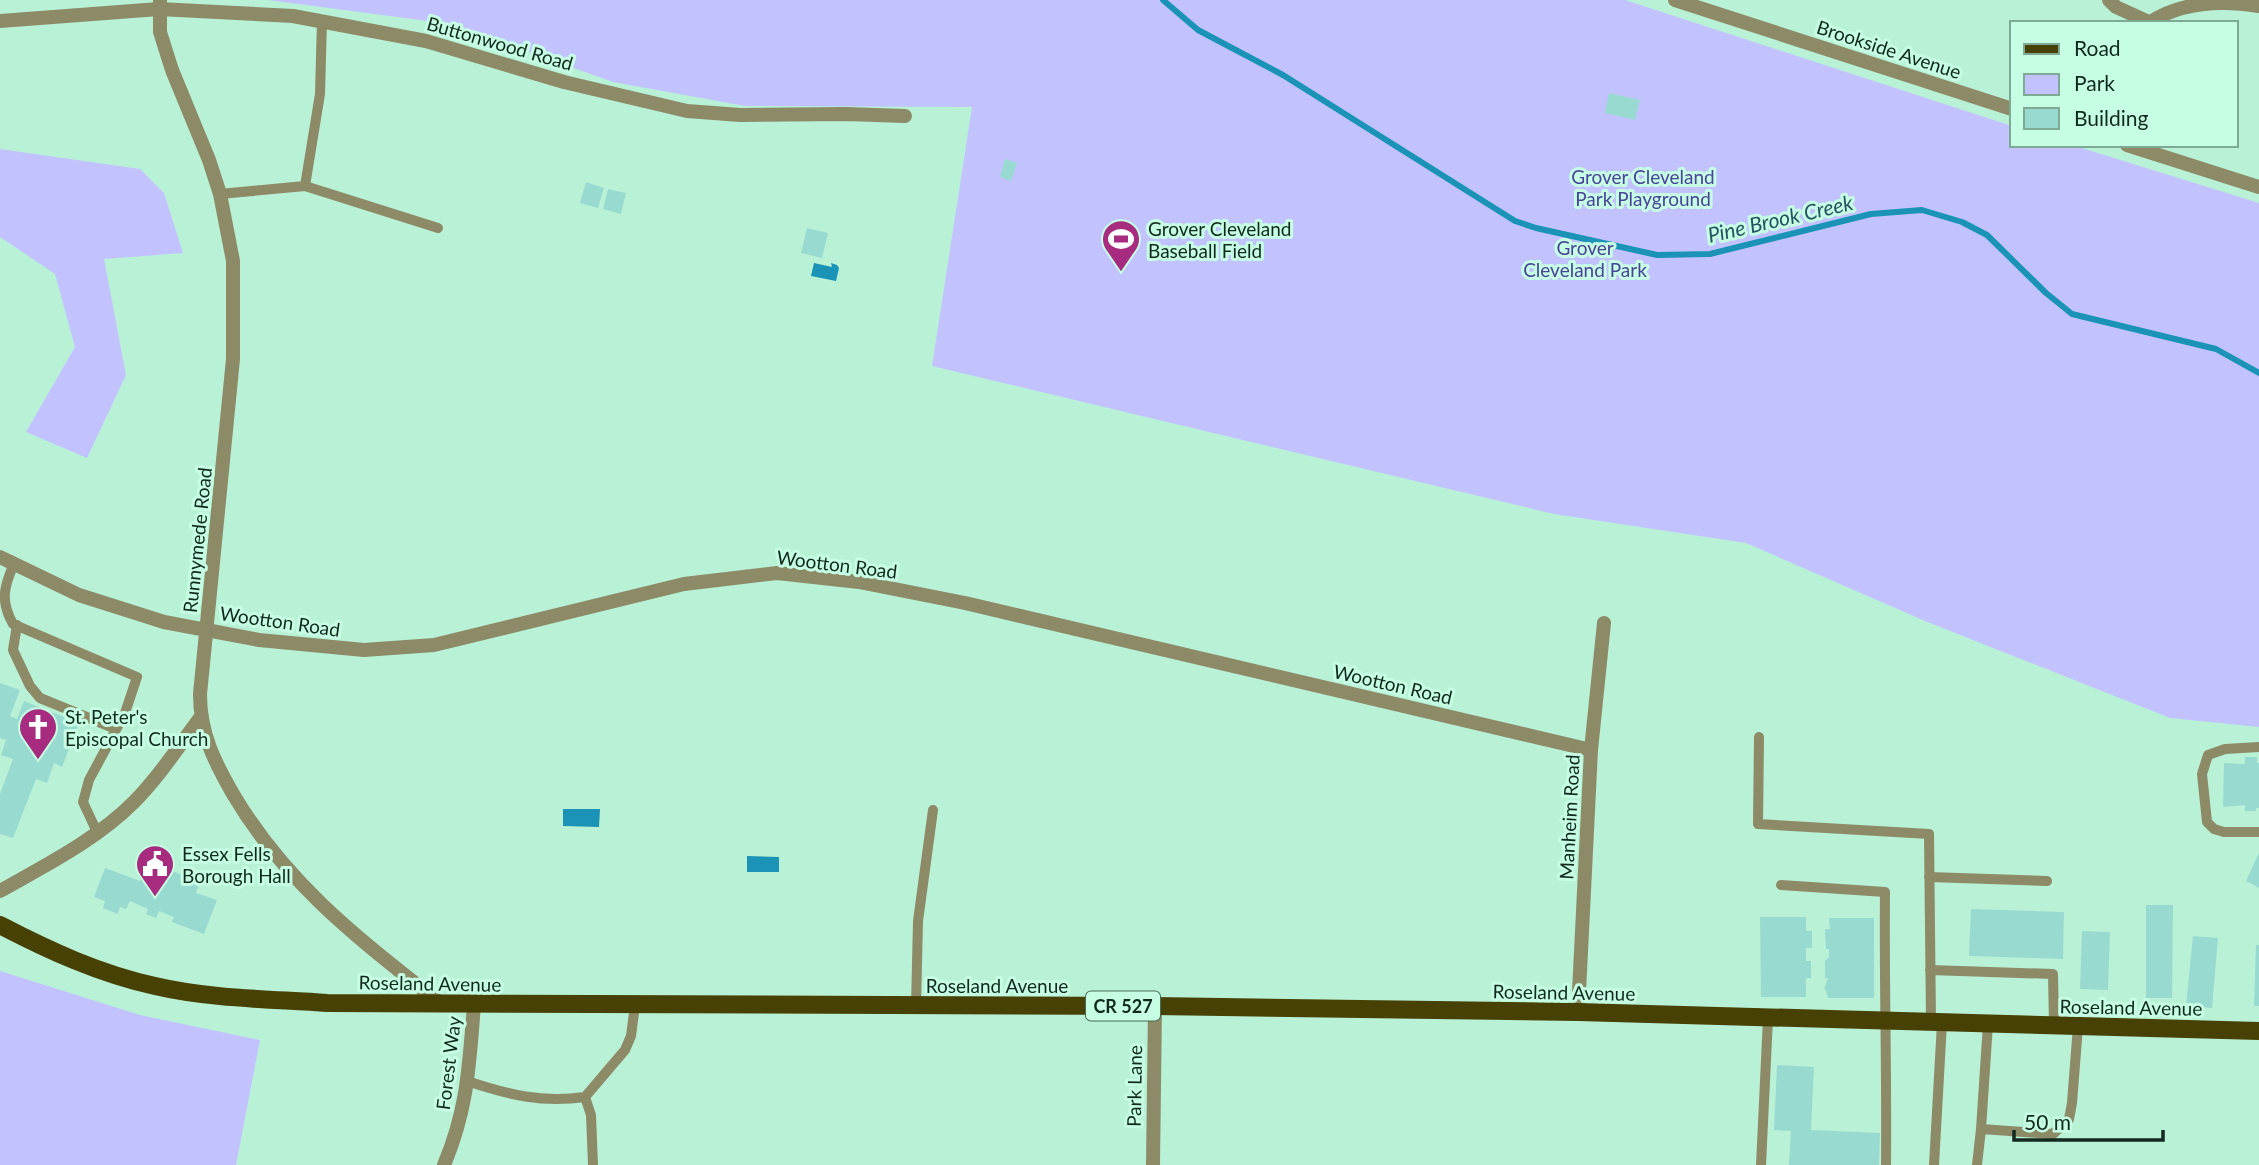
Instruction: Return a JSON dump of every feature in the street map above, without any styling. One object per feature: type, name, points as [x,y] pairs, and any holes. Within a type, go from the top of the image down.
[{"type":"main road","name":"Roseland Avenue","points":[[0,925],[74,961],[156,986],[204,994],[327,1003],[1154,1006],[1578,1013],[2259,1031]]},
{"type":"street","name":"Brookside Avenue","points":[[1675,0],[2010,108]]},
{"type":"street","points":[[2109,0],[2116,7],[2147,21]]},
{"type":"street","points":[[2151,21],[2179,8],[2202,2],[2240,1],[2259,6]]},
{"type":"street","name":"Buttonwood Road","points":[[0,21],[159,4],[293,16],[426,41],[564,82],[687,111],[740,115],[905,116]]},
{"type":"street","name":"Runnymede Road","points":[[159,4],[160,32],[172,70],[209,159],[220,194],[233,261],[233,359],[200,718],[209,748],[225,780],[248,820],[273,854],[326,910],[356,937],[439,1002]]},
{"type":"street","points":[[2133,147],[2259,187]]},
{"type":"street","name":"Wootton Road","points":[[0,557],[79,595],[154,620],[259,640],[364,650],[434,645],[684,584],[778,573],[859,582],[965,603],[1591,750]]},
{"type":"street","name":"Manheim Road","points":[[1578,1013],[1591,750],[1604,623]]},
{"type":"street","points":[[3,886],[97,832],[134,802],[158,775],[200,718]]},
{"type":"street","name":"Forest Way","points":[[444,1165],[458,1132],[466,1099],[474,1005]]},
{"type":"street","name":"Park Lane","points":[[1153,1165],[1154,1006]]},
{"type":"lane","points":[[305,186],[320,93],[321,21]]},
{"type":"lane","points":[[220,194],[305,186],[438,228]]},
{"type":"lane","points":[[14,564],[5,583],[4,609],[13,624],[137,677],[125,713],[89,780],[83,802],[97,832]]},
{"type":"lane","points":[[17,625],[13,650],[30,687],[40,698],[116,729]]},
{"type":"lane","points":[[1759,737],[1758,824],[1929,834],[1930,970],[1936,1022],[1934,1165]]},
{"type":"lane","points":[[2259,747],[2225,749],[2208,755],[2203,774],[2207,822],[2214,830],[2259,832]]},
{"type":"lane","points":[[916,1006],[918,921],[933,810]]},
{"type":"lane","points":[[1929,877],[2046,881]]},
{"type":"lane","points":[[1781,885],[1885,892],[1884,1021],[1888,1044],[1886,1165]]},
{"type":"lane","points":[[1930,970],[2053,974],[2054,1026]]},
{"type":"lane","points":[[467,1081],[503,1093],[556,1101],[586,1097],[625,1050],[631,1036],[635,1005]]},
{"type":"lane","points":[[1761,1165],[1768,1018]]},
{"type":"lane","points":[[1978,1165],[1988,1024]]},
{"type":"lane","points":[[1981,1129],[2053,1134],[2069,1119],[2078,1026]]},
{"type":"lane","points":[[586,1097],[591,1115],[593,1165]]},
{"type":"green space","name":"Grover Cleveland Park","points":[[268,0],[1625,0],[2010,125],[2010,147],[2078,147],[2259,203],[2259,727],[2170,718],[1925,621],[1746,543],[1554,514],[932,366],[972,107],[745,106],[613,82],[450,24]]},
{"type":"green space","points":[[0,149],[140,169],[164,193],[183,253],[104,259],[126,375],[87,458],[26,432],[75,347],[55,274],[0,237]]},
{"type":"green space","points":[[0,971],[140,1015],[260,1040],[236,1165],[0,1165]]},
{"type":"shaded area","points":[[814,263],[832,267],[831,263],[837,265],[839,268],[836,281],[811,276]]},
{"type":"shaded area","points":[[563,809],[600,809],[599,827],[563,826]]},
{"type":"shaded area","points":[[747,856],[779,857],[779,872],[747,872]]},
{"type":"building","points":[[1609,93],[1640,100],[1635,120],[1605,113]]},
{"type":"building","points":[[1005,159],[1017,163],[1011,181],[1000,177]]},
{"type":"building","points":[[586,182],[604,188],[598,208],[580,203]]},
{"type":"building","points":[[608,189],[626,193],[621,214],[603,209]]},
{"type":"building","points":[[807,228],[828,233],[822,258],[801,253]]},
{"type":"building","name":"St. Peter's Episcopal Church","points":[[0,683],[20,690],[10,716],[17,719],[24,701],[79,723],[62,767],[54,763],[47,783],[36,779],[13,838],[0,834],[0,794],[13,759],[1,755],[6,740],[0,738]]},
{"type":"building","points":[[2245,757],[2257,757],[2259,763],[2259,808],[2256,808],[2256,811],[2245,811],[2245,805],[2223,807],[2224,763],[2245,764]]},
{"type":"building","points":[[2259,853],[2259,888],[2246,881]]},
{"type":"building","name":"Essex Fells Borough Hall","points":[[148,861],[200,882],[196,893],[217,900],[204,934],[172,922],[174,917],[159,911],[156,918],[146,914],[148,909],[130,901],[126,909],[120,907],[118,914],[103,908],[105,901],[94,897],[105,868],[140,881]]},
{"type":"building","points":[[2146,905],[2173,905],[2172,998],[2146,998]]},
{"type":"building","points":[[1971,909],[2064,912],[2063,959],[1969,956]]},
{"type":"building","points":[[1760,917],[1806,917],[1806,931],[1812,931],[1812,948],[1806,948],[1806,961],[1811,961],[1811,978],[1806,978],[1806,997],[1761,997]]},
{"type":"building","points":[[1829,918],[1874,918],[1874,998],[1828,998],[1824,989],[1828,978],[1825,978],[1825,961],[1829,957],[1825,929],[1830,929]]},
{"type":"building","points":[[2082,931],[2110,932],[2108,990],[2080,989]]},
{"type":"building","points":[[2193,936],[2218,938],[2212,1008],[2186,1006]]},
{"type":"building","points":[[2256,945],[2259,945],[2259,1006],[2254,1006]]},
{"type":"building","points":[[1777,1065],[1814,1067],[1811,1130],[1880,1133],[1879,1165],[1789,1165],[1791,1131],[1774,1130]]},
{"type":"waterway","name":"Pine Brook Creek","points":[[1163,0],[1198,30],[1283,75],[1515,221],[1657,255],[1710,254],[1871,214],[1922,210],[1962,222],[1987,235],[2046,293],[2072,314],[2216,349],[2259,373]]},
{"type":"place","name":"Grover Cleveland Baseball Field","points":[[1121,273]]},
{"type":"place","name":"St. Peter's Episcopal Church","points":[[38,761]]},
{"type":"place","name":"Essex Fells Borough Hall","points":[[155,898]]},
{"type":"park label","name":"Grover Cleveland Park Playground","points":[[1643,187]]}]
